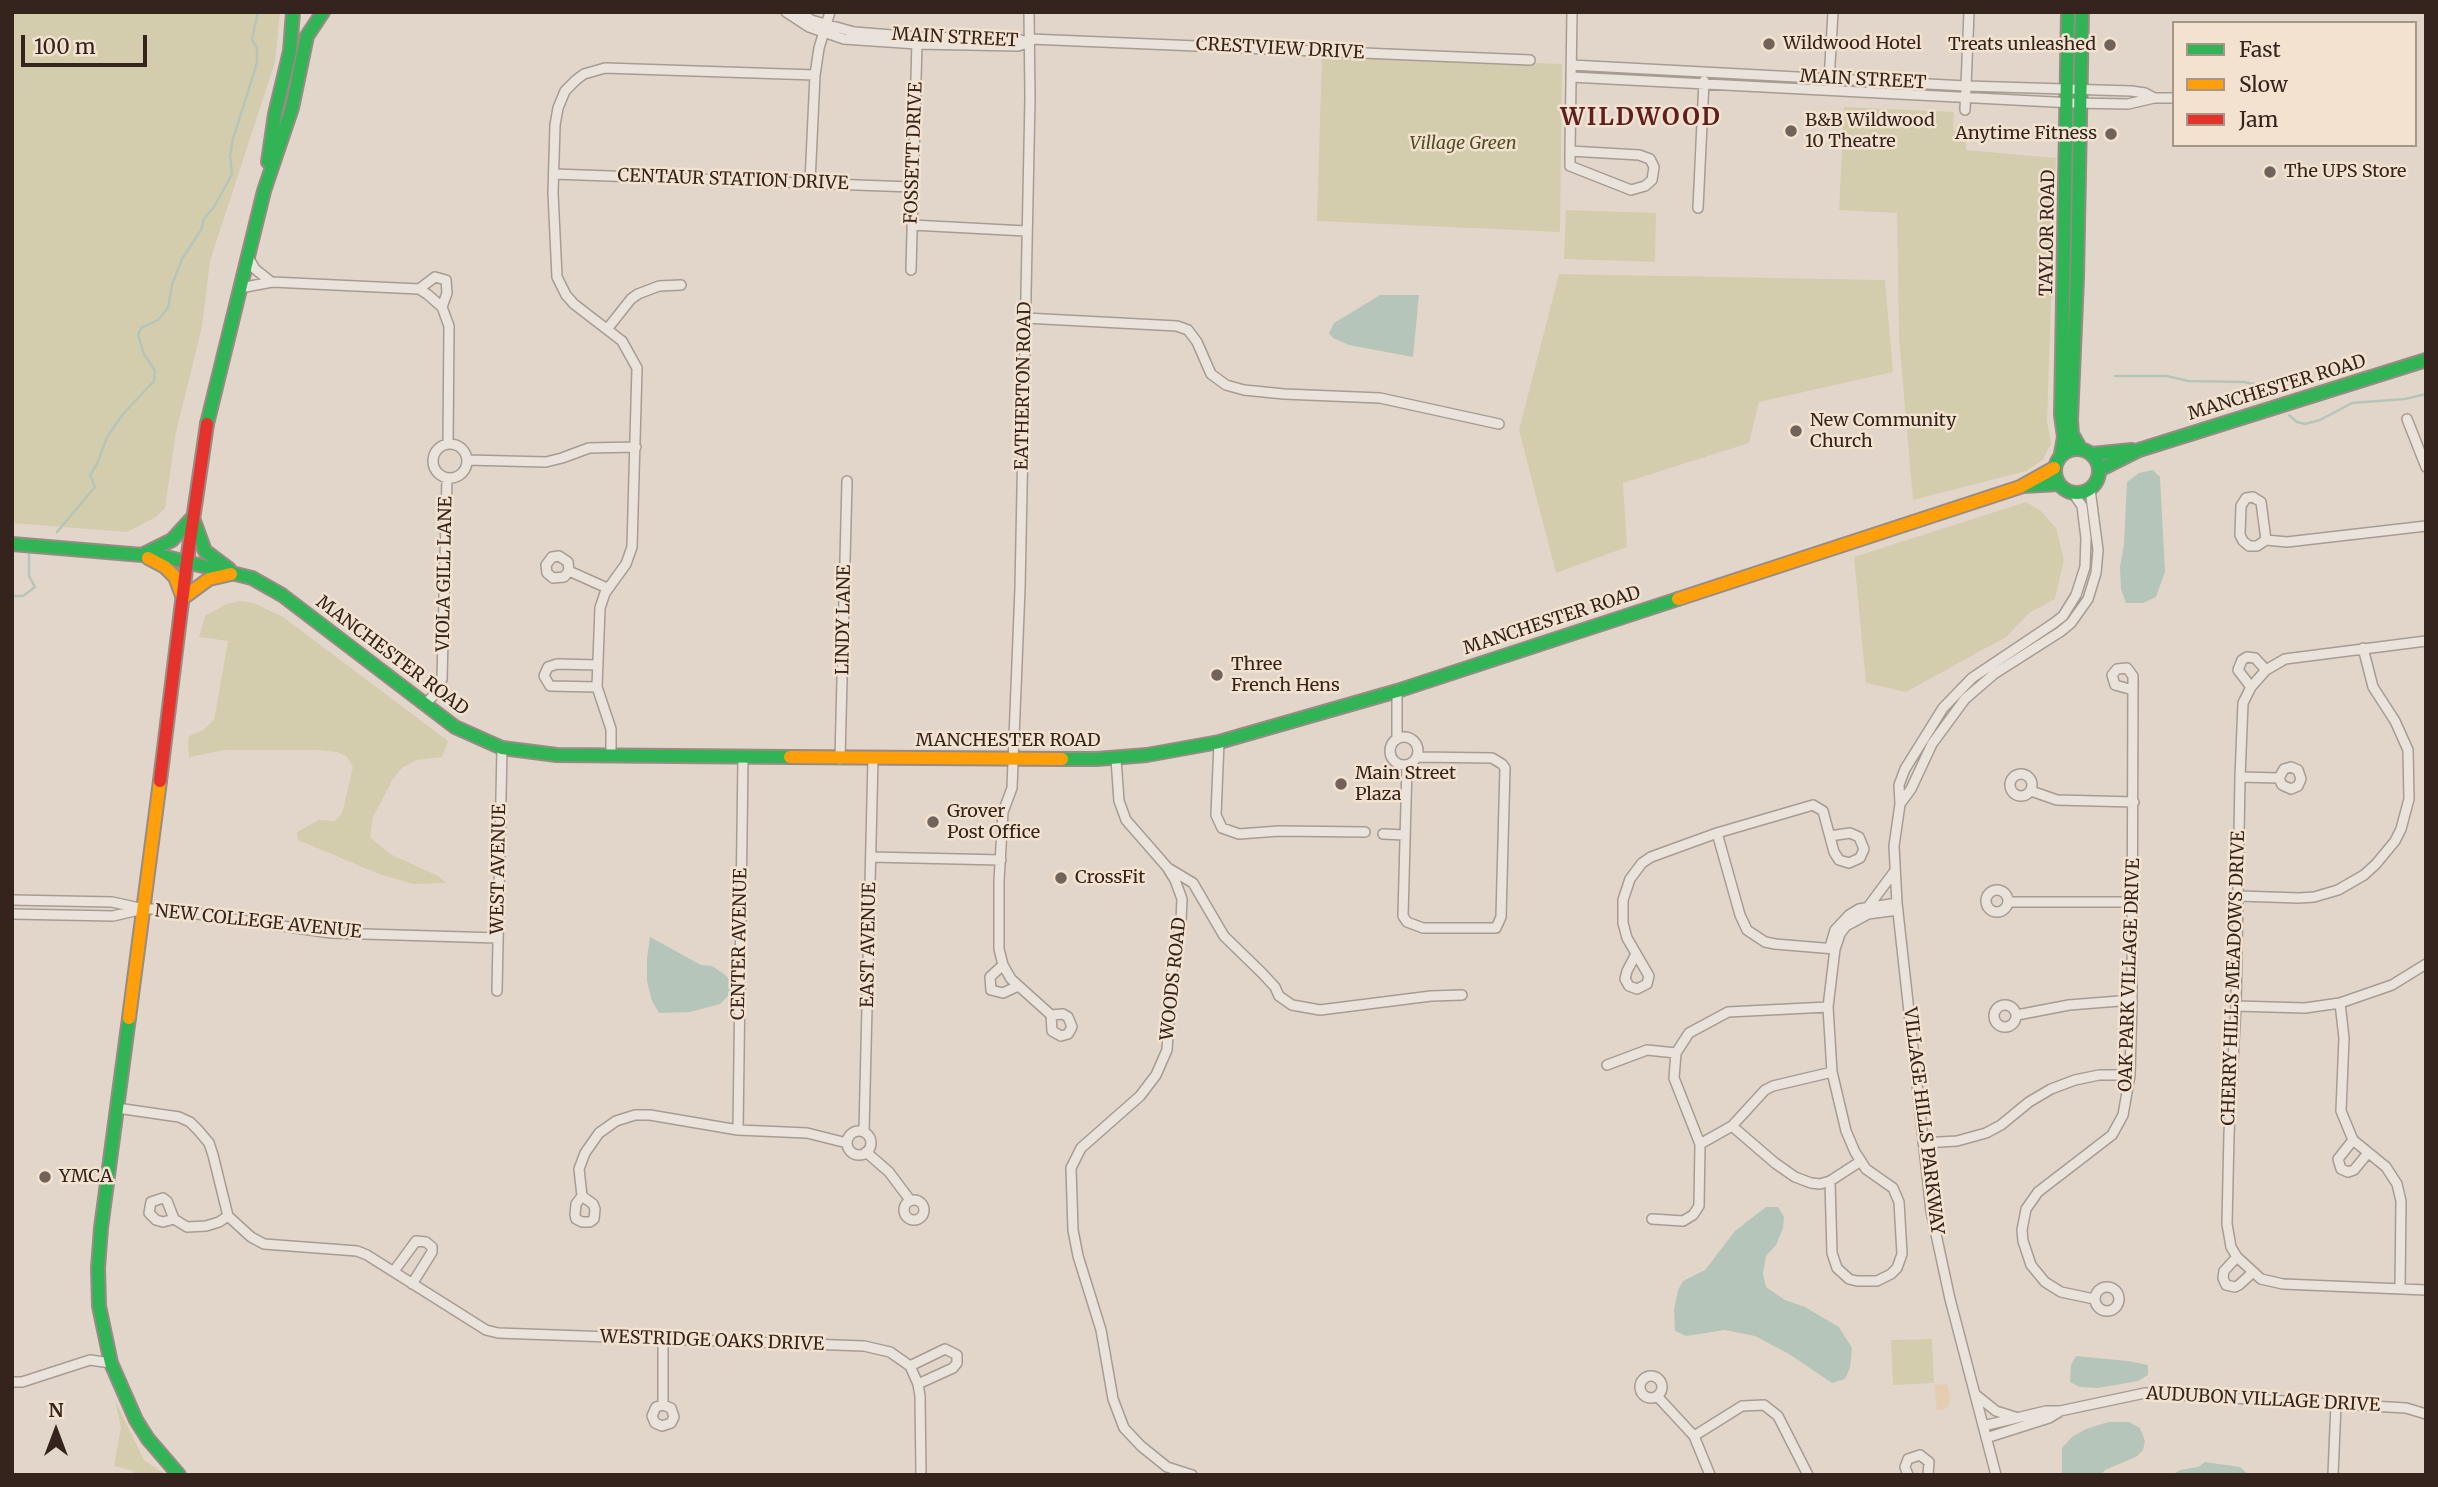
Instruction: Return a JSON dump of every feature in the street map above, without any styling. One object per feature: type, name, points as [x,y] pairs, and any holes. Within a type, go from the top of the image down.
[{"type":"street","points":[[264,191],[275,114],[290,51],[293,12]]},
{"type":"street","points":[[178,1475],[136,1420],[111,1363],[99,1306],[99,1259],[206,425],[264,191],[289,118],[307,36],[323,12]]},
{"type":"street","name":"MAIN STREET","points":[[786,12],[802,23],[825,28],[917,40],[1030,41]]},
{"type":"street","name":"MAIN STREET","points":[[800,12],[825,28]]},
{"type":"street","points":[[810,182],[815,75],[830,12]]},
{"type":"street","name":"EATHERTON ROAD","points":[[1003,965],[999,948],[999,881],[1003,812],[1012,788],[1020,588],[1029,12]]},
{"type":"street","points":[[1570,151],[1639,155],[1650,159],[1654,167],[1652,180],[1645,186],[1631,190],[1570,166],[1570,151],[1571,65],[1572,12]]},
{"type":"street","points":[[1829,90],[1833,12]]},
{"type":"street","points":[[1965,110],[1969,12]]},
{"type":"street","name":"TAYLOR ROAD","points":[[2068,12],[2074,96],[2077,278],[2071,420],[2072,434],[2086,451]]},
{"type":"street","name":"TAYLOR ROAD","points":[[2061,454],[2064,437],[2061,415],[2074,96],[2082,12]]},
{"type":"street","name":"FOSSETT DRIVE","points":[[911,270],[917,40]]},
{"type":"street","name":"CRESTVIEW DRIVE","points":[[1030,41],[1530,60]]},
{"type":"street","name":"MAIN STREET","points":[[1571,65],[1966,86],[2127,104],[2154,98],[2172,98]]},
{"type":"street","points":[[611,757],[611,729],[597,687],[600,608],[607,588],[626,564],[632,547],[637,368],[622,341],[574,304],[557,277],[554,174],[558,108],[565,91],[584,74],[613,68],[815,75]]},
{"type":"street","points":[[1698,208],[1703,71]]},
{"type":"street","name":"MAIN STREET","points":[[1571,77],[1965,97],[2074,96]]},
{"type":"street","name":"CENTAUR STATION DRIVE","points":[[554,174],[912,187]]},
{"type":"street","points":[[912,225],[1026,231]]},
{"type":"street","points":[[248,257],[255,269],[272,282]]},
{"type":"street","name":"VIOLA GILL LANE","points":[[240,288],[272,282],[419,289],[435,277],[446,280],[447,293],[442,307],[449,326],[450,339],[448,444],[435,453],[433,463],[438,473],[447,478],[461,474],[467,460]]},
{"type":"street","points":[[608,328],[638,294],[659,286],[681,285]]},
{"type":"street","points":[[419,289],[442,307]]},
{"type":"street","points":[[1025,318],[1177,326],[1188,330],[1197,342],[1211,374],[1226,385],[1244,390],[1284,394],[1380,398],[1499,424]]},
{"type":"street","name":"MANCHESTER ROAD","points":[[2099,470],[2139,450],[2426,360]]},
{"type":"street","points":[[2407,419],[2426,467]]},
{"type":"street","points":[[448,444],[459,446],[467,460],[546,461],[589,447],[636,447]]},
{"type":"street","points":[[2070,449],[2086,451],[2098,461],[2098,477],[2090,489],[2073,493],[2059,484],[2054,476],[2054,468],[2061,454],[2070,449]]},
{"type":"street","name":"MANCHESTER ROAD","points":[[2086,451],[2139,450]]},
{"type":"street","name":"MANCHESTER ROAD","points":[[12,544],[187,561],[252,578],[282,594],[454,727],[502,748],[548,754],[611,757],[1116,759],[1174,752],[1219,742],[1397,691],[2020,487],[2054,468]]},
{"type":"street","name":"VIOLA GILL LANE","points":[[424,705],[438,692],[442,679],[447,478]]},
{"type":"street","name":"LINDY LANE","points":[[840,759],[847,481]]},
{"type":"street","name":"MANCHESTER ROAD","points":[[2020,487],[2059,484]]},
{"type":"street","name":"VILLAGE HILLS PARKWAY","points":[[1996,1475],[1950,1299],[1934,1223],[1894,872],[1899,785],[1905,769],[1943,708],[1972,678],[2004,655],[2071,623],[2088,599],[2098,551],[2090,489]]},
{"type":"street","name":"VILLAGE HILLS PARKWAY","points":[[2046,636],[2070,606],[2085,567],[2085,521],[2082,506],[2073,493]]},
{"type":"street","points":[[2266,540],[2262,505],[2256,498],[2246,498],[2242,502],[2240,535],[2242,541],[2252,547],[2266,540],[2287,542],[2426,526]]},
{"type":"street","points":[[142,555],[172,540],[193,517]]},
{"type":"street","points":[[193,517],[205,551],[235,573]]},
{"type":"street","points":[[142,555],[175,577],[183,598]]},
{"type":"street","points":[[569,570],[607,588]]},
{"type":"street","points":[[183,598],[209,579],[235,573]]},
{"type":"street","name":"CHERRY HILLS MEADOWS DRIVE","points":[[2426,641],[2295,657],[2276,663],[2251,687],[2242,711],[2236,1006],[2228,1134],[2227,1224],[2231,1247],[2237,1257],[2261,1279],[2283,1284],[2426,1290]]},
{"type":"street","points":[[2239,896],[2299,898],[2338,890],[2364,875],[2376,864],[2400,829],[2409,799],[2408,750],[2395,721],[2373,687],[2363,648]]},
{"type":"street","points":[[2251,687],[2238,670],[2242,660],[2247,657],[2255,658],[2266,670]]},
{"type":"street","points":[[597,687],[550,686],[544,676],[548,667],[556,664],[598,665]]},
{"type":"street","name":"OAK PARK VILLAGE DRIVE","points":[[2094,1299],[2061,1292],[2038,1275],[2031,1265],[2023,1241],[2024,1219],[2026,1209],[2038,1192],[2117,1129],[2123,1115],[2130,1075],[2132,1000],[2133,690]]},
{"type":"street","points":[[1397,691],[1397,739]]},
{"type":"street","points":[[1407,765],[1394,761],[1390,754],[1391,745],[1397,739],[1406,737],[1413,741],[1418,748],[1417,757]]},
{"type":"street","points":[[1219,742],[1216,815],[1222,828],[1239,834],[1279,831],[1365,832]]},
{"type":"street","name":"WEST AVENUE","points":[[496,991],[502,748]]},
{"type":"street","points":[[1417,757],[1492,758],[1505,768],[1501,917],[1496,928],[1423,928],[1407,922],[1403,916],[1407,765],[1417,757]]},
{"type":"street","name":"CENTER AVENUE","points":[[738,1130],[743,758]]},
{"type":"street","name":"EAST AVENUE","points":[[866,1153],[871,1147],[871,1139],[864,1131],[873,759]]},
{"type":"street","name":"WOODS ROAD","points":[[1116,759],[1119,801],[1126,820],[1167,867],[1182,899],[1172,971],[1167,1050],[1156,1075],[1140,1096],[1081,1148],[1071,1168],[1073,1230],[1078,1256],[1101,1330],[1113,1399],[1124,1428],[1167,1467],[1192,1475]]},
{"type":"street","points":[[2240,776],[2279,778]]},
{"type":"street","points":[[2031,791],[2057,800],[2134,802]]},
{"type":"street","points":[[1636,954],[1623,923],[1623,900],[1630,879],[1642,863],[1651,857],[1813,805],[1823,811],[1830,836]]},
{"type":"street","points":[[1383,834],[1405,835]]},
{"type":"street","points":[[1717,834],[1740,915],[1747,930],[1765,942],[1807,948],[1811,951],[1832,951]]},
{"type":"street","points":[[871,857],[1002,860]]},
{"type":"street","points":[[1167,867],[1193,883],[1224,936],[1275,987],[1279,996],[1292,1005],[1321,1010],[1431,996],[1462,995]]},
{"type":"street","points":[[1868,907],[1894,872]]},
{"type":"street","name":"NEW COLLEGE AVENUE","points":[[12,900],[112,902],[144,909],[196,913],[331,933],[498,938]]},
{"type":"street","points":[[2008,902],[2134,902]]},
{"type":"street","points":[[1832,951],[1846,926],[1861,917],[1898,907]]},
{"type":"street","points":[[1830,1181],[1832,1252],[1837,1268],[1849,1279],[1857,1281],[1877,1281],[1891,1274],[1897,1268],[1902,1254],[1899,1202],[1892,1188],[1866,1169],[1846,1131],[1832,1072],[1828,990],[1835,930],[1840,924],[1859,909],[1898,907]]},
{"type":"street","name":"NEW COLLEGE AVENUE","points":[[12,914],[113,916],[144,909]]},
{"type":"street","points":[[2236,1006],[2305,1008],[2340,1003],[2392,985],[2426,964]]},
{"type":"street","points":[[1017,986],[1003,993],[991,990],[990,977],[1003,965],[1017,986],[1051,1015]]},
{"type":"street","points":[[2017,1015],[2069,1005],[2132,1000]]},
{"type":"street","points":[[2340,1003],[2344,1038],[2341,1111],[2353,1140],[2393,1175],[2399,1192],[2400,1289]]},
{"type":"street","points":[[1652,1219],[1683,1221],[1697,1211],[1699,1199],[1700,1143],[1674,1078],[1676,1054],[1680,1044],[1694,1028],[1728,1012],[1828,1007]]},
{"type":"street","points":[[1607,1065],[1647,1051],[1676,1054]]},
{"type":"street","points":[[1700,1143],[1732,1126],[1765,1090],[1832,1072]]},
{"type":"street","points":[[1923,1143],[1957,1141],[1986,1133],[2051,1089],[2076,1080],[2099,1075],[2130,1075]]},
{"type":"street","points":[[117,1108],[179,1117],[190,1122],[209,1143],[228,1216],[219,1223],[196,1227],[187,1227],[174,1219]]},
{"type":"street","points":[[582,1196],[579,1169],[585,1153],[599,1133],[616,1121],[635,1115],[650,1115],[738,1130],[807,1133],[847,1143],[852,1152],[859,1155],[866,1153],[889,1172],[910,1200]]},
{"type":"street","points":[[1732,1126],[1795,1177],[1821,1184],[1861,1161]]},
{"type":"street","points":[[847,1143],[852,1132],[864,1131]]},
{"type":"street","points":[[2353,1140],[2338,1159],[2341,1170],[2354,1170],[2368,1153]]},
{"type":"street","name":"WESTRIDGE OAKS DRIVE","points":[[228,1216],[251,1237],[264,1244],[357,1251],[394,1271],[475,1324],[498,1333],[864,1346],[890,1352],[910,1366]]},
{"type":"street","points":[[394,1271],[416,1241],[426,1242],[432,1247],[432,1252],[412,1283]]},
{"type":"street","points":[[2237,1257],[2224,1271],[2226,1285],[2235,1287],[2252,1273]]},
{"type":"street","points":[[663,1339],[663,1405]]},
{"type":"street","points":[[918,1384],[953,1368],[957,1363],[957,1355],[945,1349],[910,1366],[920,1396],[921,1475]]},
{"type":"street","points":[[12,1381],[22,1382],[90,1360],[111,1363]]},
{"type":"street","name":"AUDUBON VILLAGE DRIVE","points":[[1983,1426],[2046,1411],[2060,1411],[2145,1393],[2406,1408],[2426,1414]]},
{"type":"street","points":[[1976,1395],[1996,1412],[2017,1417]]},
{"type":"street","points":[[1657,1396],[1694,1436],[1710,1475]]},
{"type":"street","points":[[2333,1475],[2336,1404]]},
{"type":"street","points":[[1694,1436],[1742,1406],[1764,1405],[1778,1416],[1808,1475]]},
{"type":"street","name":"AUDUBON VILLAGE DRIVE","points":[[1986,1438],[2049,1418],[2060,1411]]},
{"type":"street","points":[[1908,1475],[1905,1467],[1908,1460],[1920,1455],[1929,1462],[1928,1475]]},
{"type":"green space","points":[[12,12],[280,12],[275,62],[210,261],[202,327],[176,432],[165,508],[156,517],[127,532],[12,523]]},
{"type":"green space","name":"Village Green","points":[[1322,54],[1562,64],[1560,232],[1317,221]]},
{"type":"green space","points":[[1844,107],[1954,112],[1953,130],[1966,134],[1966,150],[2056,158],[2047,421],[2051,443],[2043,460],[2026,471],[1913,500],[1899,338],[1897,213],[1839,210]]},
{"type":"green space","points":[[1566,210],[1656,213],[1655,262],[1564,259]]},
{"type":"green space","points":[[1559,274],[1885,280],[1893,372],[1759,402],[1749,443],[1623,483],[1627,547],[1556,573],[1519,430]]},
{"type":"green space","points":[[2026,502],[2041,511],[2056,528],[2064,560],[2055,599],[2029,613],[2006,637],[1906,692],[1866,683],[1854,557]]},
{"type":"green space","points":[[240,601],[254,603],[283,617],[448,741],[442,757],[416,760],[402,768],[393,779],[373,817],[370,837],[390,854],[438,876],[446,883],[413,884],[379,874],[298,840],[297,832],[319,820],[334,821],[342,814],[353,767],[346,756],[317,750],[226,750],[189,757],[189,736],[203,730],[214,720],[228,641],[199,637],[205,616],[226,604]]},
{"type":"green space","points":[[1932,1339],[1934,1383],[1893,1385],[1891,1340]]},
{"type":"green space","points":[[115,1400],[144,1460],[166,1475],[134,1475],[133,1471],[114,1466],[121,1427]]},
{"type":"sand","points":[[1947,1384],[1949,1405],[1944,1410],[1937,1410],[1934,1385]]},
{"type":"shaded area","points":[[1380,295],[1419,295],[1413,357],[1349,345],[1333,338],[1329,333],[1334,323]]},
{"type":"shaded area","points":[[2153,470],[2160,477],[2165,572],[2156,597],[2143,603],[2126,603],[2121,589],[2120,567],[2127,482],[2139,473]]},
{"type":"shaded area","points":[[650,937],[701,965],[712,966],[724,974],[733,983],[730,994],[720,1004],[690,1012],[659,1013],[652,1001],[647,981]]},
{"type":"shaded area","points":[[1766,1207],[1778,1207],[1784,1217],[1776,1245],[1766,1256],[1763,1274],[1766,1287],[1785,1300],[1805,1307],[1839,1327],[1852,1348],[1850,1368],[1845,1379],[1832,1383],[1789,1354],[1755,1336],[1725,1330],[1686,1336],[1675,1331],[1674,1310],[1678,1290],[1683,1281],[1705,1270],[1735,1231]]},
{"type":"shaded area","points":[[2076,1356],[2148,1365],[2148,1375],[2138,1381],[2098,1388],[2080,1387],[2070,1382],[2071,1365]]},
{"type":"shaded area","points":[[2108,1422],[2129,1422],[2140,1428],[2145,1441],[2143,1450],[2136,1457],[2105,1470],[2101,1475],[2062,1475],[2062,1448],[2072,1437],[2086,1429]]},
{"type":"shaded area","points":[[2205,1462],[2240,1467],[2249,1475],[2172,1475]]},
{"type":"waterway","points":[[57,532],[95,487],[90,475],[107,437],[123,414],[154,381],[155,371],[144,354],[138,335],[141,328],[158,320],[168,308],[172,285],[182,259],[232,174],[230,156],[233,139],[257,63],[257,48],[252,40],[258,12]]},
{"type":"waterway","points":[[2115,376],[2167,376],[2188,381],[2244,382],[2264,386],[2274,395]]},
{"type":"waterway","points":[[2289,415],[2297,422],[2305,424],[2320,420],[2352,403],[2405,399],[2426,394]]},
{"type":"waterway","points":[[12,596],[23,596],[35,587],[29,576],[29,554]]},
{"type":"traffic: fast","points":[[268,162],[275,114],[290,51],[293,12]]},
{"type":"traffic: fast","points":[[207,424],[264,191],[292,108],[307,36],[323,12]]},
{"type":"traffic: fast","points":[[2061,454],[2064,437],[2061,415],[2068,12]]},
{"type":"traffic: fast","points":[[2080,448],[2072,434],[2071,420],[2077,278],[2082,12]]},
{"type":"traffic: fast","points":[[2099,470],[2139,450],[2426,360]]},
{"type":"traffic: fast","points":[[2077,449],[2086,450],[2093,455],[2098,462],[2099,471],[2098,480],[2093,487],[2086,492],[2077,493],[2068,492],[2061,487],[2056,480],[2055,471],[2056,462],[2061,455],[2068,450],[2077,449]]},
{"type":"traffic: fast","points":[[2092,454],[2132,450]]},
{"type":"traffic: fast","points":[[2023,486],[2059,484]]},
{"type":"traffic: fast","points":[[144,554],[172,540],[193,517]]},
{"type":"traffic: fast","points":[[194,521],[205,551],[229,569]]},
{"type":"traffic: fast","points":[[12,544],[166,557],[252,578],[282,595],[455,727],[502,748],[557,755],[790,757]]},
{"type":"traffic: fast","points":[[1062,759],[1147,755],[1219,742],[1397,691],[1678,599]]},
{"type":"traffic: fast","points":[[129,1018],[101,1228],[99,1306],[111,1363],[136,1420],[148,1439],[179,1475]]},
{"type":"traffic: slow","points":[[1678,599],[2020,487],[2054,468]]},
{"type":"traffic: slow","points":[[148,558],[165,567],[175,577],[183,598],[209,579],[231,574]]},
{"type":"traffic: slow","points":[[790,757],[1062,759]]},
{"type":"traffic: slow","points":[[129,1018],[160,781]]},
{"type":"traffic: jam","points":[[160,781],[207,424]]},
{"type":"place","name":"Wildwood Hotel","points":[[1769,44]]},
{"type":"place","name":"Treats unleashed","points":[[2110,45]]},
{"type":"place","name":"B&B Wildwood 10 Theatre","points":[[1791,131]]},
{"type":"place","name":"Anytime Fitness","points":[[2111,134]]},
{"type":"place","name":"The UPS Store","points":[[2270,172]]},
{"type":"place","name":"New Community Church","points":[[1796,431]]},
{"type":"place","name":"Three French Hens","points":[[1217,675]]},
{"type":"place","name":"Main Street Plaza","points":[[1341,784]]},
{"type":"place","name":"Grover Post Office","points":[[933,822]]},
{"type":"place","name":"CrossFit","points":[[1061,878]]},
{"type":"place","name":"YMCA","points":[[45,1177]]},
{"type":"district","name":"WILDWOOD","points":[[1641,118]]}]
